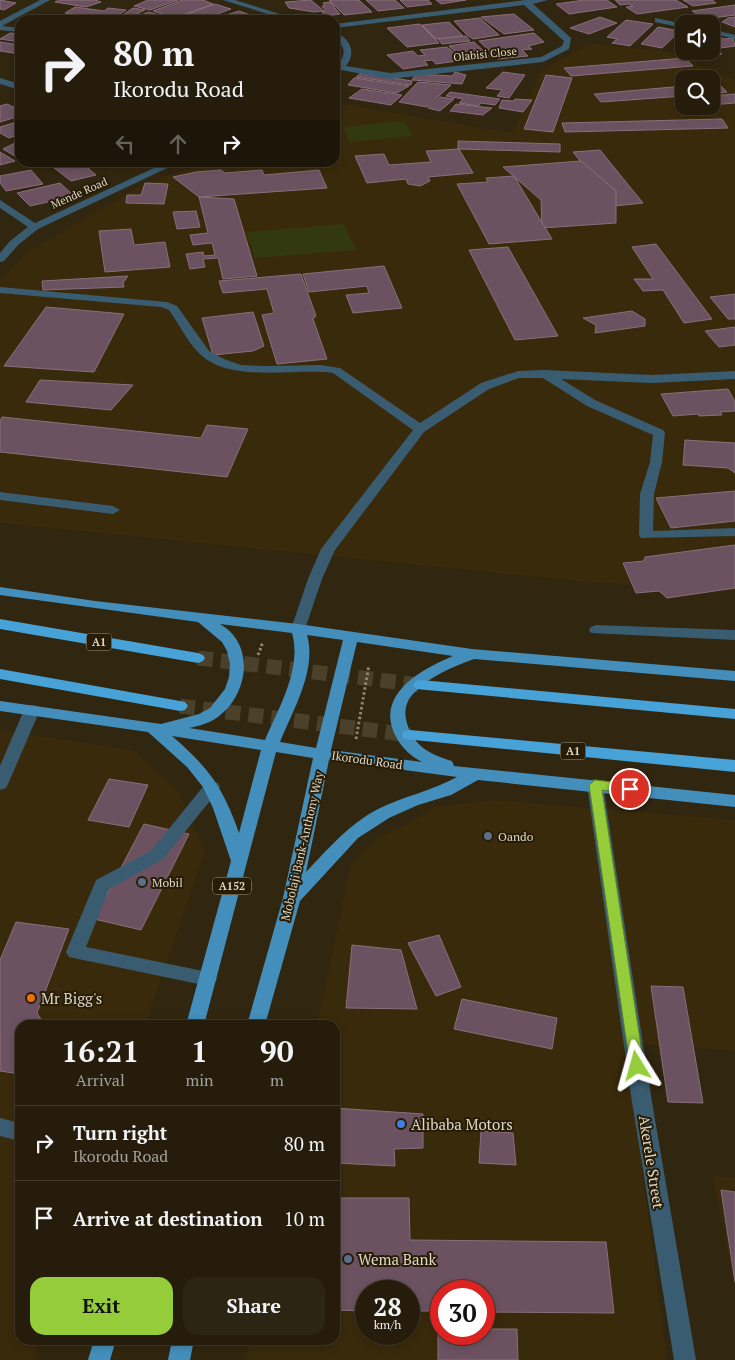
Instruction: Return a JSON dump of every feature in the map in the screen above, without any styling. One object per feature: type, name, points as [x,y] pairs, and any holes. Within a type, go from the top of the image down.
[{"type":"highway","name":"A1","points":[[0,624],[198,658]]},
{"type":"highway","points":[[0,674],[180,706]]},
{"type":"highway","points":[[421,685],[735,714]]},
{"type":"highway","name":"A1","points":[[410,735],[735,766]]},
{"type":"main road","points":[[0,590],[194,618],[298,629],[472,654],[735,676]]},
{"type":"main road","points":[[153,728],[188,723],[214,713],[226,700],[234,684],[238,664],[236,652],[229,638],[218,628],[194,618]]},
{"type":"main road","name":"A152","points":[[196,1020],[270,747],[301,670],[302,643],[298,629]]},
{"type":"main road","name":"Mobolaji Bank-Anthony Way","points":[[257,1020],[292,898],[322,754],[351,638]]},
{"type":"main road","points":[[472,654],[425,676],[404,694],[396,713],[404,740],[414,752],[474,775]]},
{"type":"main road","name":"Ikorodu Road","points":[[0,706],[352,759],[474,775],[595,785],[735,801]]},
{"type":"main road","name":"A152","points":[[153,728],[173,748],[194,764],[212,787],[225,817],[239,860]]},
{"type":"main road","points":[[292,898],[352,834],[383,814],[412,801],[445,791],[474,775]]},
{"type":"main road","points":[[99,1360],[104,1345]]},
{"type":"main road","points":[[179,1360],[182,1345]]},
{"type":"street","points":[[19,15],[46,0]]},
{"type":"street","points":[[227,0],[278,15]]},
{"type":"street","points":[[340,25],[544,0]]},
{"type":"street","name":"Olabisi Close","points":[[340,69],[390,76],[543,59],[566,47],[568,40],[526,2]]},
{"type":"street","points":[[0,26],[15,18]]},
{"type":"street","points":[[658,20],[675,24]]},
{"type":"street","points":[[0,26],[15,29]]},
{"type":"street","points":[[720,34],[735,36]]},
{"type":"street","points":[[340,38],[346,43],[350,52],[348,60],[340,67]]},
{"type":"street","points":[[0,81],[15,86]]},
{"type":"street","name":"Mende Road","points":[[0,259],[14,243],[34,227],[165,167]]},
{"type":"street","points":[[0,203],[34,227]]},
{"type":"street","points":[[0,290],[162,304],[173,308],[205,353],[220,361],[240,368],[320,368],[336,370],[350,378],[420,429]]},
{"type":"street","points":[[544,374],[591,403],[659,433],[656,462],[647,494],[646,534],[735,532]]},
{"type":"street","points":[[298,629],[314,579],[328,549],[420,429],[485,386],[518,375],[544,374],[644,379],[735,375]]},
{"type":"street","points":[[0,496],[113,510]]},
{"type":"street","points":[[596,630],[735,635]]},
{"type":"street","points":[[0,784],[32,710]]},
{"type":"street","name":"Akerele Street","points":[[595,785],[642,1102],[685,1360]]},
{"type":"street","points":[[208,979],[75,952],[102,885],[157,855],[212,787]]},
{"type":"street","points":[[0,1127],[15,1131]]},
{"type":"path","points":[[352,759],[369,665]]},
{"type":"shaded area","points":[[590,43],[675,53],[675,60],[695,60],[697,65],[710,70],[675,70],[675,115],[720,115],[720,74],[735,80],[735,591],[588,582],[0,523],[0,282],[24,254],[145,183],[193,167],[340,167],[340,104],[513,133],[541,71]]},
{"type":"shaded area","points":[[0,730],[133,750],[177,790],[205,851],[147,1020],[15,1020],[15,1345],[36,1345],[32,1360],[0,1360]]},
{"type":"shaded area","points":[[495,800],[735,820],[735,1051],[626,1043],[667,1360],[246,1360],[249,1345],[340,1345],[340,1020],[318,1020],[351,864],[377,838],[439,806]]},
{"type":"shaded area","points":[[713,1175],[735,1178],[735,1289]]},
{"type":"green space","points":[[404,121],[413,136],[350,142],[342,127]]},
{"type":"green space","points":[[344,224],[356,250],[255,258],[246,232]]},
{"type":"building","points":[[0,0],[16,3],[4,10],[0,9]]},
{"type":"building","points":[[59,0],[95,0],[101,2],[86,7],[55,2]]},
{"type":"building","points":[[148,0],[178,0],[150,10],[134,6]]},
{"type":"building","points":[[182,0],[203,0],[213,4],[182,15],[165,15],[153,11]]},
{"type":"building","points":[[311,0],[324,11],[314,12],[289,8],[285,2]]},
{"type":"building","points":[[329,0],[359,0],[372,12],[344,15]]},
{"type":"building","points":[[366,0],[395,0],[404,8],[378,11]]},
{"type":"building","points":[[400,0],[428,0],[432,4],[407,7]]},
{"type":"building","points":[[436,0],[466,0],[441,4]]},
{"type":"building","points":[[584,0],[607,0],[617,7],[569,14],[556,4]]},
{"type":"building","points":[[615,0],[676,0],[688,7],[637,14],[626,7],[633,6],[628,4],[620,5]]},
{"type":"building","points":[[683,0],[712,0],[716,3],[693,6]]},
{"type":"building","points":[[330,2],[340,14],[324,15],[322,12],[326,11],[322,6],[325,6],[323,3]]},
{"type":"building","points":[[215,4],[231,9],[215,15],[185,15]]},
{"type":"building","points":[[735,5],[735,15],[720,17],[720,15],[698,15],[692,11]]},
{"type":"building","points":[[75,7],[104,11],[108,8],[126,10],[118,15],[78,15],[65,13]]},
{"type":"building","points":[[133,8],[145,10],[135,15],[122,15]]},
{"type":"building","points":[[239,11],[250,15],[226,15]]},
{"type":"building","points":[[148,12],[160,15],[142,15]]},
{"type":"building","points":[[514,14],[534,30],[504,34],[481,17]]},
{"type":"building","points":[[600,17],[617,23],[589,34],[570,28]]},
{"type":"building","points":[[735,17],[735,27],[722,22],[728,18]]},
{"type":"building","points":[[480,18],[499,35],[473,39],[454,21]]},
{"type":"building","points":[[626,20],[653,24],[630,46],[612,43],[617,39],[607,37]]},
{"type":"building","points":[[449,22],[463,36],[436,39],[422,25]]},
{"type":"building","points":[[420,24],[439,43],[407,47],[387,28]]},
{"type":"building","points":[[658,27],[675,30],[675,36],[662,48],[641,44]]},
{"type":"building","points":[[10,33],[15,34],[15,41],[0,39]]},
{"type":"building","points":[[534,33],[544,42],[528,46],[532,49],[522,50],[528,56],[498,59],[479,41]]},
{"type":"building","points":[[466,36],[470,41],[442,44],[438,39]]},
{"type":"building","points":[[720,37],[724,39],[733,38],[735,46],[720,48]]},
{"type":"building","points":[[0,42],[15,44],[15,53],[0,51]]},
{"type":"building","points":[[474,42],[490,57],[465,60],[449,46]]},
{"type":"building","points":[[447,47],[463,60],[436,64],[432,60],[424,61],[428,65],[403,69],[387,55],[413,51],[418,56],[425,55],[420,50]]},
{"type":"building","points":[[675,59],[687,60],[693,66],[571,76],[564,68]]},
{"type":"building","points":[[455,72],[466,75],[462,84],[412,80],[416,74],[452,76]]},
{"type":"building","points":[[503,72],[525,75],[509,98],[497,96],[502,90],[486,88]]},
{"type":"building","points":[[361,73],[412,81],[411,85],[356,77]]},
{"type":"building","points":[[546,75],[572,78],[553,132],[524,129]]},
{"type":"building","points":[[354,78],[409,86],[397,93],[348,85]]},
{"type":"building","points":[[418,82],[451,85],[427,107],[399,102]]},
{"type":"building","points":[[720,85],[727,92],[720,93]]},
{"type":"building","points":[[675,87],[675,97],[601,102],[594,94]]},
{"type":"building","points":[[362,89],[402,95],[391,105],[349,98]]},
{"type":"building","points":[[450,92],[500,99],[495,105],[481,103],[478,106],[459,103],[463,99],[446,96]]},
{"type":"building","points":[[735,94],[735,103],[720,104],[720,95]]},
{"type":"building","points":[[440,97],[454,99],[440,111],[428,108]]},
{"type":"building","points":[[515,99],[532,100],[523,112],[499,108],[502,100],[513,101]]},
{"type":"building","points":[[7,104],[15,108],[15,118],[0,122],[0,106]]},
{"type":"building","points":[[456,104],[492,108],[483,115],[450,111]]},
{"type":"building","points":[[722,119],[728,128],[565,132],[562,123]]},
{"type":"building","points":[[15,122],[15,136],[9,138],[0,133],[0,127]]},
{"type":"building","points":[[458,141],[560,144],[560,152],[458,149]]},
{"type":"building","points":[[15,143],[15,156],[3,149]]},
{"type":"building","points":[[459,149],[473,173],[428,177],[430,181],[420,186],[408,184],[406,179],[367,183],[355,156],[384,154],[389,165],[431,162],[426,151]]},
{"type":"building","points":[[600,150],[643,203],[615,206],[573,152]]},
{"type":"building","points":[[0,152],[15,161],[0,165]]},
{"type":"building","points":[[581,161],[616,191],[616,223],[542,228],[541,200],[503,167]]},
{"type":"building","points":[[53,167],[87,167],[96,175],[71,181]]},
{"type":"building","points":[[31,170],[43,184],[6,191],[0,183],[0,176]]},
{"type":"building","points":[[221,170],[225,173],[262,170],[264,175],[319,170],[327,188],[199,197],[173,177],[196,172]]},
{"type":"building","points":[[514,176],[552,239],[489,244],[457,184],[488,182],[486,178]]},
{"type":"building","points":[[60,183],[74,196],[30,206],[17,193]]},
{"type":"building","points":[[145,183],[168,184],[164,204],[126,203],[127,195],[141,195]]},
{"type":"building","points":[[199,197],[234,199],[257,276],[223,279],[218,258],[203,259],[205,267],[190,269],[186,254],[203,252],[204,256],[215,255],[212,243],[193,245],[190,235],[208,233]]},
{"type":"building","points":[[196,211],[200,227],[177,229],[173,212]]},
{"type":"building","points":[[131,229],[134,245],[165,242],[170,267],[105,272],[99,231]]},
{"type":"building","points":[[656,244],[712,319],[684,323],[663,290],[643,291],[634,279],[653,279],[632,247]]},
{"type":"building","points":[[508,247],[558,336],[515,340],[469,250]]},
{"type":"building","points":[[384,266],[402,308],[353,313],[346,295],[369,293],[367,286],[309,292],[303,274]]},
{"type":"building","points":[[301,274],[316,316],[313,319],[327,359],[277,364],[262,315],[274,313],[267,289],[223,293],[219,281]]},
{"type":"building","points":[[128,276],[123,283],[124,287],[43,290],[42,281]]},
{"type":"building","points":[[735,294],[735,319],[728,319],[710,297]]},
{"type":"building","points":[[46,307],[124,314],[94,372],[4,366]]},
{"type":"building","points":[[632,311],[645,319],[645,326],[595,333],[596,325],[583,318]]},
{"type":"building","points":[[253,312],[264,346],[253,351],[213,355],[202,318]]},
{"type":"building","points":[[735,327],[735,345],[719,347],[705,331]]},
{"type":"building","points":[[40,380],[133,385],[111,410],[26,402]]},
{"type":"building","points":[[728,389],[735,402],[735,411],[720,412],[722,415],[673,416],[661,394]]},
{"type":"building","points":[[2,417],[201,438],[207,425],[248,429],[227,477],[0,452],[0,421]]},
{"type":"building","points":[[685,440],[735,443],[735,473],[728,468],[683,465]]},
{"type":"building","points":[[735,491],[735,521],[671,528],[656,498]]},
{"type":"building","points":[[735,545],[735,588],[667,598],[659,591],[636,593],[623,563],[644,561],[645,557]]},
{"type":"building","points":[[109,779],[148,785],[129,827],[88,820]]},
{"type":"building","points":[[144,824],[189,834],[141,930],[94,919]]},
{"type":"building","points":[[16,922],[69,929],[37,1013],[42,1020],[15,1020],[15,1073],[0,1071],[0,960]]},
{"type":"building","points":[[439,935],[461,987],[436,996],[408,943]]},
{"type":"building","points":[[352,945],[401,950],[417,1009],[346,1008]]},
{"type":"building","points":[[651,986],[683,987],[703,1103],[668,1102]]},
{"type":"building","points":[[462,999],[557,1018],[552,1049],[454,1029]]},
{"type":"building","points":[[340,1108],[423,1114],[423,1148],[394,1149],[395,1166],[340,1163]]},
{"type":"building","points":[[481,1131],[513,1133],[516,1165],[479,1163]]},
{"type":"building","points":[[721,1190],[735,1192],[735,1282]]},
{"type":"building","points":[[340,1198],[409,1198],[410,1240],[606,1242],[614,1313],[495,1312],[495,1280],[430,1280],[430,1311],[420,1311],[420,1280],[355,1280],[355,1311],[340,1310]]},
{"type":"building","points":[[495,1329],[517,1329],[518,1360],[438,1360],[438,1345],[495,1345]]},
{"type":"tunnel","points":[[198,658],[421,685]]},
{"type":"tunnel","points":[[180,706],[410,735]]},
{"type":"place","name":"Oando","points":[[488,836]]},
{"type":"place","name":"Mobil","points":[[142,882]]},
{"type":"place","name":"Mr Bigg's","points":[[31,998]]},
{"type":"place","name":"Alibaba Motors","points":[[401,1124]]},
{"type":"place","name":"Wema Bank","points":[[348,1259]]},
{"type":"route","points":[[630,789],[595,785],[637,1066]]}]
